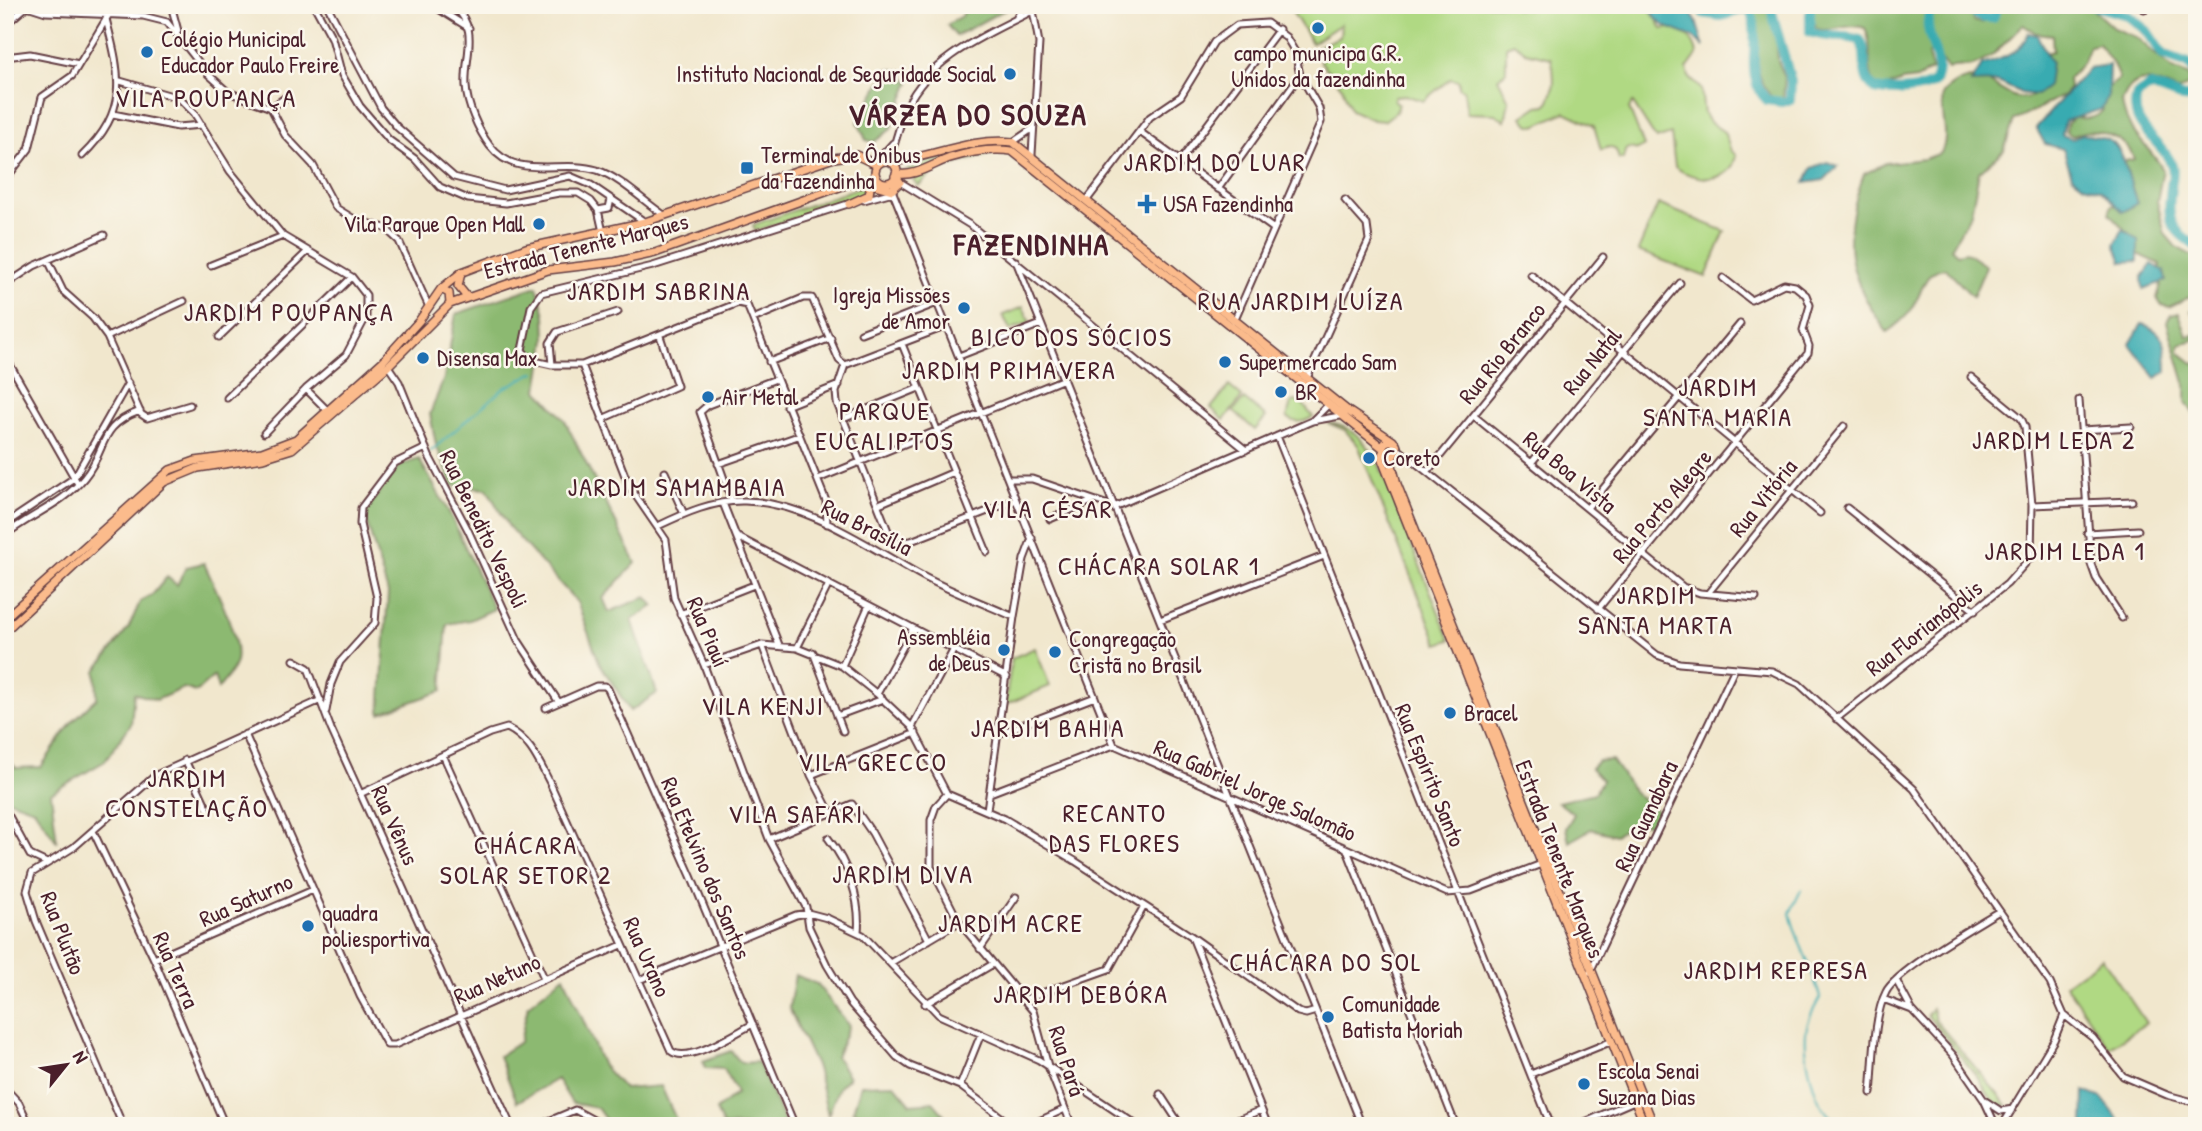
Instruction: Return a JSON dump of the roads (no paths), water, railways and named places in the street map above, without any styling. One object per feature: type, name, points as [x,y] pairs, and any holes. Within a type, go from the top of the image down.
[{"type":"main road","name":"Estrada Tenente Marques","points":[[5,618],[170,470],[195,461],[282,446],[300,436],[383,361],[442,289],[462,272],[526,248],[645,222],[834,158],[856,155],[884,163],[956,145],[987,141],[1013,142]]},
{"type":"main road","points":[[1013,142],[1032,154],[1234,321],[1395,449]]},
{"type":"main road","name":"Estrada Tenente Marques","points":[[5,631],[164,482],[198,468],[263,458],[292,449],[387,366],[450,304],[548,270],[615,262],[655,253],[848,184],[881,184],[952,157],[974,152],[1012,151],[1383,449],[1381,457],[1588,972],[1654,1126]]},
{"type":"main road","points":[[881,184],[875,171],[884,163],[897,177],[893,191]]},
{"type":"main road","points":[[849,204],[869,195],[870,187],[865,183]]},
{"type":"main road","name":"Estrada Tenente Marques","points":[[881,184],[893,191]]},
{"type":"main road","points":[[462,272],[458,286],[467,297]]},
{"type":"main road","points":[[442,289],[449,293],[450,304]]},
{"type":"main road","points":[[429,307],[441,312]]},
{"type":"main road","points":[[1327,406],[1334,402],[1348,411]]},
{"type":"main road","points":[[1387,441],[1395,449],[1387,454],[1383,449],[1387,441]]},
{"type":"main road","name":"Estrada Tenente Marques","points":[[1395,449],[1391,461],[1397,484],[1544,863]]},
{"type":"main road","name":"Estrada Tenente Marques","points":[[1588,972],[1611,1042],[1645,1126]]},
{"type":"street","points":[[170,5],[178,31]]},
{"type":"street","points":[[314,5],[332,38],[342,75],[360,106],[389,140],[415,159],[440,187],[468,199],[506,203],[559,193],[578,193],[591,185]]},
{"type":"street","points":[[327,5],[381,108],[397,128],[454,177],[505,190],[570,176],[591,185],[645,222]]},
{"type":"street","points":[[432,5],[469,28]]},
{"type":"street","points":[[453,5],[469,28],[466,89],[480,127],[496,152],[525,166],[585,167],[601,172],[664,215]]},
{"type":"street","points":[[1017,18],[1025,5]]},
{"type":"street","points":[[2136,5],[2144,9],[2156,5]]},
{"type":"street","points":[[5,25],[25,6],[35,11],[156,18],[167,22],[178,31],[208,74],[228,93],[271,108],[285,135],[307,156],[336,208],[354,219],[385,228],[399,241],[429,307]]},
{"type":"street","points":[[884,163],[907,106],[925,78],[947,58],[1033,8],[1039,52],[1032,154]]},
{"type":"street","points":[[5,180],[29,149],[42,97],[66,83],[107,17]]},
{"type":"street","points":[[82,156],[100,138],[113,114],[120,81],[107,17]]},
{"type":"street","points":[[1087,200],[1156,112],[1181,96],[1214,41],[1225,31],[1237,25],[1255,22],[1267,23],[1279,29],[1295,52],[1300,75],[1319,108],[1321,122],[1234,321]]},
{"type":"street","points":[[1181,160],[1279,29]]},
{"type":"street","points":[[5,57],[30,54],[79,64]]},
{"type":"street","points":[[1218,189],[1300,75]]},
{"type":"street","points":[[120,81],[179,98],[202,125],[230,171],[283,236],[352,278],[366,295],[368,306],[362,327],[346,355],[306,389],[264,433]]},
{"type":"street","points":[[271,108],[286,97]]},
{"type":"street","points":[[113,114],[178,127],[202,125]]},
{"type":"street","points":[[1013,142],[1032,129]]},
{"type":"street","points":[[1140,132],[1274,229]]},
{"type":"street","points":[[897,177],[970,225],[1246,450]]},
{"type":"street","points":[[827,524],[828,505],[747,304],[738,303],[582,365],[552,365],[530,360],[522,350],[531,307],[541,293],[645,269],[893,191],[1114,745],[990,793]]},
{"type":"street","points":[[578,193],[591,201],[598,210],[603,232]]},
{"type":"street","points":[[598,210],[609,208],[611,199]]},
{"type":"street","points":[[1307,378],[1369,240],[1367,225],[1345,200]]},
{"type":"street","points":[[5,285],[20,273],[104,235]]},
{"type":"street","points":[[211,265],[283,236]]},
{"type":"street","points":[[219,337],[307,252]]},
{"type":"street","name":"Rua Rio Branco","points":[[1428,471],[1603,257]]},
{"type":"street","points":[[48,260],[63,291],[93,318],[107,337],[140,411],[147,418],[190,405]]},
{"type":"street","points":[[1016,261],[1362,1126]]},
{"type":"street","points":[[1531,275],[1820,513]]},
{"type":"street","points":[[227,398],[352,278]]},
{"type":"street","name":"Rua Porto Alegre","points":[[1598,609],[1808,353],[1809,346],[1803,326],[1811,304],[1807,295],[1789,284],[1778,285],[1751,300],[1723,278]]},
{"type":"street","name":"Rua Natal","points":[[1532,462],[1680,283]]},
{"type":"street","points":[[422,292],[442,289]]},
{"type":"street","points":[[753,319],[803,298],[812,298],[845,365],[836,398],[895,543],[903,544],[1016,500]]},
{"type":"street","points":[[107,337],[184,301]]},
{"type":"street","points":[[861,332],[937,303]]},
{"type":"street","points":[[552,365],[550,343],[554,335],[618,312]]},
{"type":"street","points":[[959,356],[1041,324]]},
{"type":"street","points":[[1587,508],[1740,324]]},
{"type":"street","points":[[845,365],[947,326]]},
{"type":"street","points":[[602,419],[676,388],[677,379],[660,336]]},
{"type":"street","points":[[769,362],[831,338]]},
{"type":"street","points":[[902,344],[987,552]]},
{"type":"street","points":[[5,356],[78,484]]},
{"type":"street","name":"Rua Piauí","points":[[582,365],[629,486],[658,526],[669,550],[670,581],[680,614],[704,665],[769,839],[808,913],[808,928],[827,965],[850,1003],[880,1040],[911,1066],[960,1086],[1013,1126]]},
{"type":"street","name":"Rua Benedito Vespoli","points":[[387,366],[399,382],[426,448],[468,530],[517,640],[558,701]]},
{"type":"street","name":"Rua Florianópolis","points":[[1836,719],[1975,611],[2021,572],[2031,557],[2032,505],[2023,422],[1971,377]]},
{"type":"street","points":[[818,479],[1064,379]]},
{"type":"street","points":[[732,502],[701,415],[704,407],[776,380]]},
{"type":"street","points":[[5,524],[74,478],[128,383]]},
{"type":"street","points":[[786,406],[839,385]]},
{"type":"street","points":[[843,419],[919,388]]},
{"type":"street","points":[[306,389],[328,411]]},
{"type":"street","points":[[2079,400],[2087,533],[2092,571],[2122,618]]},
{"type":"street","points":[[1312,421],[1327,406]]},
{"type":"street","points":[[5,535],[78,484],[90,470],[115,423],[140,411]]},
{"type":"street","points":[[1008,480],[1032,479],[1114,507],[1312,421],[1339,416]]},
{"type":"street","name":"Rua Boa Vista","points":[[1474,416],[1683,587],[1694,592],[1756,598]]},
{"type":"street","name":"Rua Vitória","points":[[1709,592],[1844,426]]},
{"type":"street","points":[[2082,430],[2131,427]]},
{"type":"street","points":[[718,464],[798,436]]},
{"type":"street","name":"Rua Espírito Santo","points":[[1277,436],[1551,1126]]},
{"type":"street","points":[[326,715],[331,684],[340,662],[375,623],[377,598],[360,524],[360,512],[395,463],[426,448]]},
{"type":"street","points":[[1395,449],[1428,471],[1657,655],[1679,663],[1772,671],[1791,678],[1894,767],[1914,789],[2050,983],[2064,1015],[2093,1038],[2123,1076],[2166,1095],[2197,1103]]},
{"type":"street","points":[[665,472],[684,514]]},
{"type":"street","points":[[879,504],[954,472]]},
{"type":"street","points":[[1050,519],[1092,501]]},
{"type":"street","points":[[2032,505],[2132,501]]},
{"type":"street","points":[[723,503],[779,645]]},
{"type":"street","name":"Rua Brasília","points":[[658,526],[684,514],[723,503],[767,503],[827,524],[928,578],[1014,617]]},
{"type":"street","points":[[1847,508],[1975,611]]},
{"type":"street","points":[[2087,533],[2137,530]]},
{"type":"street","points":[[736,536],[1007,677]]},
{"type":"street","points":[[987,810],[1014,617],[1024,559],[1032,538]]},
{"type":"street","points":[[1160,620],[1324,556]]},
{"type":"street","points":[[797,648],[829,584]]},
{"type":"street","points":[[680,614],[754,585]]},
{"type":"street","points":[[842,666],[869,605]]},
{"type":"street","points":[[877,694],[913,628]]},
{"type":"street","points":[[762,645],[811,775],[830,811]]},
{"type":"street","points":[[704,665],[762,645],[779,645],[812,652],[842,666],[912,727],[947,794],[963,803],[987,810],[1075,861],[1191,936],[1297,1012],[1306,1014],[1316,1011]]},
{"type":"street","points":[[912,727],[954,649]]},
{"type":"street","points":[[812,652],[843,731]]},
{"type":"street","name":"Rua Vênus","points":[[294,660],[308,668],[326,715],[511,1126]]},
{"type":"street","name":"Rua Guanabara","points":[[1588,972],[1735,668]]},
{"type":"street","name":"Rua Etelvino dos Santos","points":[[546,708],[596,686],[605,685],[608,689],[795,1126]]},
{"type":"street","points":[[998,734],[1095,697]]},
{"type":"street","points":[[837,716],[883,699]]},
{"type":"street","name":"Rua Plutão","points":[[122,1126],[28,901],[27,883],[32,873],[93,831],[156,775],[321,700]]},
{"type":"street","name":"Rua Urano","points":[[443,755],[507,728],[517,733],[536,755],[666,1043],[676,1054],[686,1056],[696,1053],[753,1024]]},
{"type":"street","points":[[811,775],[916,733]]},
{"type":"street","points":[[245,734],[313,890]]},
{"type":"street","name":"Rua Gabriel Jorge Salomão","points":[[1114,745],[1434,888],[1459,894]]},
{"type":"street","points":[[362,793],[443,755],[544,978]]},
{"type":"street","points":[[185,760],[208,810]]},
{"type":"street","name":"Rua Pará","points":[[947,794],[933,811],[929,861],[959,922],[1025,999],[1034,1014],[1048,1066],[1072,1126]]},
{"type":"street","points":[[769,839],[852,804],[872,833],[929,940]]},
{"type":"street","points":[[5,809],[30,856],[32,873]]},
{"type":"street","name":"Rua Terra","points":[[93,831],[154,959],[225,1126]]},
{"type":"street","points":[[828,838],[855,890],[860,914],[859,932]]},
{"type":"street","points":[[1347,850],[1457,1126]]},
{"type":"street","points":[[30,856],[47,863]]},
{"type":"street","points":[[1459,894],[1544,863]]},
{"type":"street","name":"Rua Netuno","points":[[313,890],[376,1030],[387,1045],[395,1045],[622,944]]},
{"type":"street","name":"Rua Saturno","points":[[154,959],[313,890]]},
{"type":"street","points":[[980,949],[1016,897]]},
{"type":"street","points":[[1025,999],[1109,969],[1144,906]]},
{"type":"street","points":[[1871,1093],[1883,999],[1896,980],[1999,911]]},
{"type":"street","points":[[639,980],[808,913],[837,921],[859,932],[925,1004],[939,1015],[1048,1066],[1138,1126]]},
{"type":"street","points":[[890,963],[959,922]]},
{"type":"street","points":[[1191,936],[1268,1126]]},
{"type":"street","points":[[1201,959],[1212,951]]},
{"type":"street","points":[[925,1004],[993,964]]},
{"type":"street","points":[[1896,980],[1912,1010],[1953,1055],[1984,1100],[1996,1126]]},
{"type":"street","points":[[1883,999],[1912,1010]]},
{"type":"street","points":[[2002,1126],[2054,1040],[2064,1015]]},
{"type":"street","points":[[960,1086],[981,1034]]},
{"type":"street","points":[[1531,1074],[1611,1042]]},
{"type":"street","points":[[5,1088],[19,1103],[30,1126]]},
{"type":"street","points":[[1160,1094],[1181,1126]]},
{"type":"street","points":[[1984,1100],[2001,1111],[2013,1109]]},
{"type":"street","points":[[1576,1126],[1634,1101]]},
{"type":"street","points":[[1028,1126],[1065,1110]]},
{"type":"street","points":[[1224,1126],[1261,1110]]},
{"type":"street","points":[[537,1126],[569,1111],[580,1111],[597,1122]]},
{"type":"water","points":[[1648,5],[1685,5],[1696,21],[1704,47],[1690,36],[1660,22]]},
{"type":"water","points":[[2028,33],[2037,35],[2051,62],[2048,86],[2037,95],[2021,93],[1998,82],[1971,83],[1982,65],[2016,50]]},
{"type":"water","points":[[2109,65],[2108,96],[2102,109],[2065,121],[2062,135],[2073,139],[2082,134],[2107,140],[2115,145],[2120,152],[2137,203],[2123,212],[2101,190],[2084,185],[2072,176],[2063,149],[2045,144],[2036,128],[2089,68]]},
{"type":"water","points":[[1827,162],[1838,166],[1824,180],[1805,183],[1812,168]]},
{"type":"water","points":[[2123,229],[2138,240],[2138,261],[2122,262],[2115,244]]},
{"type":"water","points":[[2152,264],[2164,271],[2166,281],[2143,289],[2142,278]]},
{"type":"water","points":[[2142,324],[2161,336],[2166,349],[2167,372],[2156,378],[2130,344]]},
{"type":"water","points":[[2084,1091],[2102,1098],[2124,1126],[2083,1126]]},
{"type":"waterway","points":[[1703,5],[1703,13],[1721,16],[1749,8],[1753,19],[1755,79],[1767,100],[1782,102],[1790,100],[1791,81],[1770,5]]},
{"type":"waterway","points":[[1810,5],[1810,32],[1860,40],[1869,83],[1874,89],[1897,91],[1922,88],[1935,82],[1937,62],[1928,24],[1934,5]]},
{"type":"waterway","points":[[1964,5],[1984,18],[1993,18],[1998,5]]},
{"type":"waterway","points":[[2092,5],[2127,15],[2147,31],[2163,55],[2188,64],[2197,74]]},
{"type":"waterway","points":[[2197,95],[2183,98],[2151,86],[2137,95],[2135,106],[2141,125],[2168,157],[2172,166],[2169,208],[2172,223],[2197,247]]},
{"type":"waterway","points":[[431,451],[504,388],[535,372]]},
{"type":"waterway","points":[[2197,462],[2197,477]]},
{"type":"waterway","points":[[1801,890],[1790,913],[1820,998],[1807,1028],[1809,1067],[1816,1092],[1827,1113],[1834,1119],[1855,1126]]},
{"type":"place","name":"campo municipa G.R. Unidos da fazendinha","points":[[1318,28]]},
{"type":"place","name":"Colégio Municipal Educador Paulo Freire","points":[[147,52]]},
{"type":"place","name":"Instituto Nacional de Seguridade Social","points":[[1010,74]]},
{"type":"place","name":"Terminal de Ônibus da Fazendinha","points":[[747,168]]},
{"type":"place","name":"USA Fazendinha","points":[[1147,204]]},
{"type":"place","name":"Vila Parque Open Mall","points":[[539,224]]},
{"type":"place","name":"Igreja Missões de Amor","points":[[964,308]]},
{"type":"place","name":"Disensa Max","points":[[423,358]]},
{"type":"place","name":"Supermercado Sam","points":[[1225,362]]},
{"type":"place","name":"BR","points":[[1281,392]]},
{"type":"place","name":"Air Metal","points":[[708,397]]},
{"type":"place","name":"Coreto","points":[[1369,458]]},
{"type":"place","name":"Assembléia de Deus","points":[[1004,650]]},
{"type":"place","name":"Congregação Cristã no Brasil","points":[[1055,652]]},
{"type":"place","name":"Bracel","points":[[1450,713]]},
{"type":"place","name":"quadra poliesportiva","points":[[308,926]]},
{"type":"place","name":"Comunidade Batista Moriah","points":[[1328,1017]]},
{"type":"place","name":"Escola Senai Suzana Dias","points":[[1584,1084]]},
{"type":"district","name":"VILA POUPANÇA","points":[[206,98]]},
{"type":"district","name":"VÁRZEA DO SOUZA","points":[[968,115]]},
{"type":"district","name":"JARDIM DO LUAR","points":[[1215,162]]},
{"type":"district","name":"FAZENDINHA","points":[[1032,245]]},
{"type":"district","name":"JARDIM SABRINA","points":[[659,291]]},
{"type":"district","name":"RUA JARDIM LUÍZA","points":[[1301,301]]},
{"type":"district","name":"JARDIM POUPANÇA","points":[[289,312]]},
{"type":"district","name":"BICO DOS SÓCIOS","points":[[1072,337]]},
{"type":"district","name":"JARDIM PRIMAVERA","points":[[1009,370]]},
{"type":"district","name":"JARDIM SANTA MARIA","points":[[1718,402]]},
{"type":"district","name":"PARQUE EUCALIPTOS","points":[[885,426]]},
{"type":"district","name":"JARDIM LEDA 2","points":[[2054,440]]},
{"type":"district","name":"JARDIM SAMAMBAIA","points":[[677,487]]},
{"type":"district","name":"VILA CÉSAR","points":[[1048,509]]},
{"type":"district","name":"JARDIM LEDA 1","points":[[2065,551]]},
{"type":"district","name":"CHÁCARA SOLAR 1","points":[[1159,566]]},
{"type":"district","name":"JARDIM SANTA MARTA","points":[[1656,610]]},
{"type":"district","name":"VILA KENJI","points":[[763,706]]},
{"type":"district","name":"JARDIM BAHIA","points":[[1048,728]]},
{"type":"district","name":"VILA GRECCO","points":[[873,762]]},
{"type":"district","name":"JARDIM CONSTELAÇÃO","points":[[187,793]]},
{"type":"district","name":"VILA SAFÁRI","points":[[796,814]]},
{"type":"district","name":"RECANTO DAS FLORES","points":[[1115,828]]},
{"type":"district","name":"CHÁCARA SOLAR SETOR 2","points":[[526,860]]},
{"type":"district","name":"JARDIM DIVA","points":[[903,874]]},
{"type":"district","name":"JARDIM ACRE","points":[[1011,923]]},
{"type":"district","name":"CHÁCARA DO SOL","points":[[1326,962]]},
{"type":"district","name":"JARDIM REPRESA","points":[[1776,970]]},
{"type":"district","name":"JARDIM DEBÓRA","points":[[1081,994]]}]
